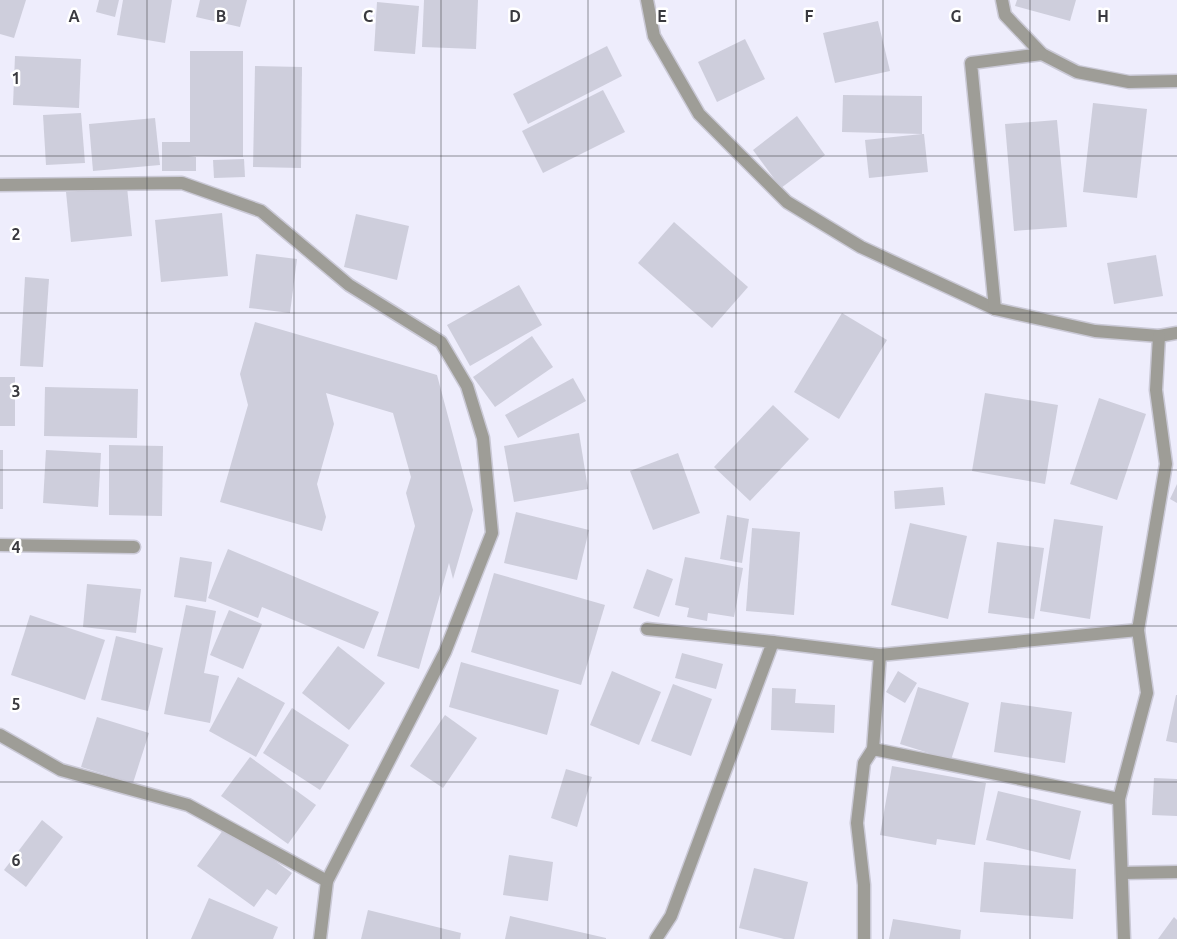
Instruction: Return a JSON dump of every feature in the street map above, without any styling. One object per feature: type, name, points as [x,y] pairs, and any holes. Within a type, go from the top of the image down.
[{"type":"street","points":[[647,0],[654,36],[699,114],[787,202],[861,247],[995,309],[1095,331],[1159,336],[1177,333]]},
{"type":"street","points":[[1002,0],[1005,15],[1042,54],[1077,72],[1129,82],[1177,81]]},
{"type":"street","points":[[995,309],[971,63],[1042,54]]},
{"type":"street","points":[[0,185],[182,183],[261,211],[349,285],[441,342],[467,386],[483,438],[492,532],[445,652],[327,881],[320,939]]},
{"type":"street","points":[[1124,939],[1119,799],[1147,693],[1138,630],[1166,464],[1156,390],[1159,336]]},
{"type":"street","points":[[0,545],[134,547]]},
{"type":"street","points":[[647,629],[880,654],[1138,630]]},
{"type":"street","points":[[656,939],[672,916],[773,642]]},
{"type":"street","points":[[864,939],[864,885],[857,823],[864,763],[872,748],[880,654]]},
{"type":"street","points":[[0,735],[62,770],[188,805],[327,881]]},
{"type":"street","points":[[872,748],[1119,799]]},
{"type":"street","points":[[1122,873],[1177,872]]},
{"type":"building","points":[[0,0],[26,0],[14,38],[0,34]]},
{"type":"building","points":[[99,0],[119,0],[115,17],[96,12]]},
{"type":"building","points":[[123,0],[172,0],[165,43],[117,35]]},
{"type":"building","points":[[200,0],[247,0],[240,27],[196,17]]},
{"type":"building","points":[[424,0],[478,0],[476,49],[422,47]]},
{"type":"building","points":[[1017,0],[1076,0],[1070,21],[1015,6]]},
{"type":"building","points":[[377,2],[419,6],[415,54],[374,51]]},
{"type":"building","points":[[878,21],[890,71],[835,83],[823,33]]},
{"type":"building","points":[[745,39],[765,79],[717,102],[698,62]]},
{"type":"building","points":[[607,46],[622,76],[528,124],[513,94]]},
{"type":"building","points":[[190,51],[243,51],[243,157],[189,156],[196,157],[196,171],[162,171],[162,142],[190,142]]},
{"type":"building","points":[[15,56],[81,59],[79,108],[13,105]]},
{"type":"building","points":[[255,66],[302,67],[301,168],[253,167]]},
{"type":"building","points":[[603,90],[625,132],[543,173],[522,131]]},
{"type":"building","points":[[843,95],[922,96],[922,134],[842,132]]},
{"type":"building","points":[[1093,103],[1147,109],[1137,198],[1083,192]]},
{"type":"building","points":[[81,113],[85,163],[46,165],[43,115]]},
{"type":"building","points":[[797,116],[825,155],[781,188],[753,150]]},
{"type":"building","points":[[155,118],[160,165],[93,171],[89,124]]},
{"type":"building","points":[[1057,120],[1067,227],[1014,231],[1005,124]]},
{"type":"building","points":[[924,134],[928,172],[869,178],[865,140]]},
{"type":"building","points":[[244,159],[245,177],[214,178],[213,160]]},
{"type":"building","points":[[127,187],[132,236],[71,242],[66,192]]},
{"type":"building","points":[[222,213],[228,276],[161,282],[155,220]]},
{"type":"building","points":[[356,214],[409,226],[397,280],[344,267]]},
{"type":"building","points":[[674,222],[748,287],[712,328],[638,263]]},
{"type":"building","points":[[256,254],[297,259],[290,313],[249,308]]},
{"type":"building","points":[[1156,255],[1163,296],[1114,304],[1107,263]]},
{"type":"building","points":[[25,277],[49,279],[43,367],[20,366]]},
{"type":"building","points":[[519,285],[542,325],[470,366],[447,325]]},
{"type":"building","points":[[842,313],[887,340],[839,419],[794,392]]},
{"type":"building","points":[[255,322],[437,375],[473,510],[453,579],[449,563],[419,669],[377,656],[415,526],[406,493],[411,477],[393,413],[326,393],[334,424],[317,484],[326,517],[322,531],[220,502],[248,405],[240,374]]},
{"type":"building","points":[[532,336],[553,367],[495,407],[473,377]]},
{"type":"building","points":[[0,377],[15,377],[15,426],[0,426]]},
{"type":"building","points":[[573,378],[586,401],[518,438],[505,415]]},
{"type":"building","points":[[45,387],[138,389],[137,438],[44,436]]},
{"type":"building","points":[[985,393],[1058,405],[1045,484],[972,471]]},
{"type":"building","points":[[1099,398],[1146,414],[1117,500],[1070,484]]},
{"type":"building","points":[[773,405],[809,439],[750,501],[714,467]]},
{"type":"building","points":[[579,433],[588,489],[514,502],[504,446]]},
{"type":"building","points":[[109,445],[163,446],[162,516],[109,515]]},
{"type":"building","points":[[0,450],[3,450],[3,509],[0,509]]},
{"type":"building","points":[[46,450],[101,453],[98,507],[43,503]]},
{"type":"building","points":[[678,453],[700,513],[653,530],[630,471]]},
{"type":"building","points":[[1177,484],[1177,503],[1170,499]]},
{"type":"building","points":[[943,487],[945,505],[895,509],[894,491]]},
{"type":"building","points":[[516,512],[589,530],[577,580],[504,563]]},
{"type":"building","points":[[727,515],[749,519],[742,563],[720,559]]},
{"type":"building","points":[[1054,519],[1103,526],[1090,619],[1040,611]]},
{"type":"building","points":[[910,523],[967,536],[948,619],[891,605]]},
{"type":"building","points":[[752,528],[800,532],[794,615],[746,611]]},
{"type":"building","points":[[997,542],[1044,548],[1034,619],[988,613]]},
{"type":"building","points":[[228,549],[379,612],[364,649],[262,607],[258,618],[208,598]]},
{"type":"building","points":[[180,557],[212,562],[206,602],[174,597]]},
{"type":"building","points":[[685,557],[743,568],[734,617],[708,613],[707,621],[687,617],[689,608],[675,605]]},
{"type":"building","points":[[647,569],[673,579],[659,617],[633,608]]},
{"type":"building","points":[[494,573],[605,605],[581,685],[471,652]]},
{"type":"building","points":[[87,584],[141,589],[136,633],[83,627]]},
{"type":"building","points":[[186,605],[216,611],[204,673],[219,676],[210,723],[164,714]]},
{"type":"building","points":[[229,610],[262,624],[243,669],[210,655]]},
{"type":"building","points":[[30,615],[105,640],[85,700],[11,675]]},
{"type":"building","points":[[116,636],[163,648],[148,711],[101,700]]},
{"type":"building","points":[[338,646],[385,683],[349,730],[302,693]]},
{"type":"building","points":[[682,653],[723,664],[716,689],[675,678]]},
{"type":"building","points":[[461,662],[559,690],[547,735],[449,707]]},
{"type":"building","points":[[612,671],[661,692],[639,745],[590,725]]},
{"type":"building","points":[[898,671],[917,683],[905,703],[886,692]]},
{"type":"building","points":[[238,677],[285,703],[256,757],[209,731]]},
{"type":"building","points":[[673,684],[712,699],[691,756],[651,741]]},
{"type":"building","points":[[918,687],[969,703],[951,760],[900,744]]},
{"type":"building","points":[[772,688],[796,689],[795,703],[835,705],[834,733],[771,730]]},
{"type":"building","points":[[1177,695],[1177,743],[1166,741]]},
{"type":"building","points":[[1001,702],[1072,712],[1065,763],[994,752]]},
{"type":"building","points":[[292,708],[349,745],[320,790],[263,753]]},
{"type":"building","points":[[445,715],[477,738],[443,788],[410,766]]},
{"type":"building","points":[[97,717],[149,733],[133,783],[81,767]]},
{"type":"building","points":[[250,757],[316,805],[288,844],[221,796]]},
{"type":"building","points":[[892,766],[986,783],[975,845],[937,839],[936,845],[880,835]]},
{"type":"building","points":[[566,769],[592,777],[577,827],[551,818]]},
{"type":"building","points":[[1154,778],[1177,779],[1177,816],[1152,815]]},
{"type":"building","points":[[998,791],[1081,811],[1070,860],[986,840]]},
{"type":"building","points":[[42,820],[63,837],[26,887],[4,870]]},
{"type":"building","points":[[226,826],[292,873],[276,895],[267,889],[254,907],[197,866]]},
{"type":"building","points":[[509,855],[553,862],[548,901],[503,895]]},
{"type":"building","points":[[984,862],[1076,869],[1073,919],[980,912]]},
{"type":"building","points":[[754,868],[808,882],[794,939],[784,939],[739,928]]},
{"type":"building","points":[[209,898],[278,927],[273,939],[191,939]]},
{"type":"building","points":[[368,910],[461,933],[460,939],[361,939]]},
{"type":"building","points":[[510,916],[606,938],[606,939],[505,939]]},
{"type":"building","points":[[1174,917],[1177,920],[1177,939],[1158,939]]},
{"type":"building","points":[[893,919],[961,930],[960,939],[889,939]]}]
